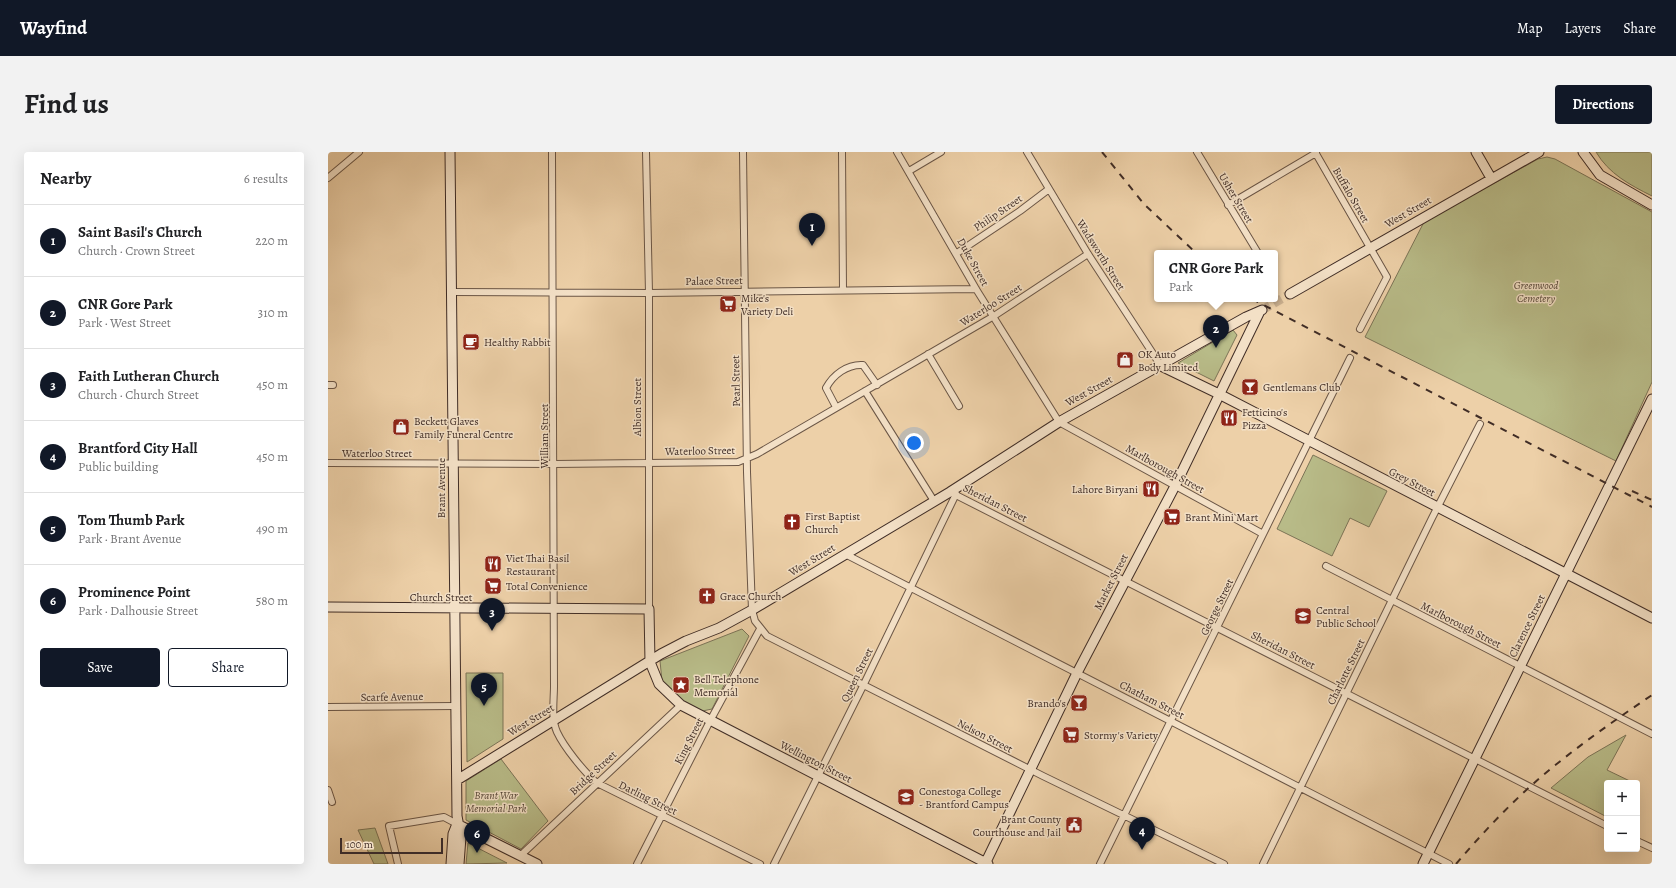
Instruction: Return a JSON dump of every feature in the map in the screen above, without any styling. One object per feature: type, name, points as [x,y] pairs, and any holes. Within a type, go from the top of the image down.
[{"type":"main road","name":"Brant Avenue","points":[[450,152],[456,780],[457,824],[461,837],[458,864]]},
{"type":"main road","points":[[1476,152],[1491,178]]},
{"type":"main road","name":"West Street","points":[[1290,294],[1539,152]]},
{"type":"main road","points":[[1583,152],[1600,175],[1652,205]]},
{"type":"main road","name":"West Street","points":[[456,780],[686,641],[720,628],[934,501],[953,493],[1059,422],[1246,317],[1261,311]]},
{"type":"main road","name":"Market Street","points":[[986,864],[1077,673],[1175,486],[1261,311]]},
{"type":"main road","name":"Grey Street","points":[[1160,366],[1219,394],[1308,442],[1652,618]]},
{"type":"main road","name":"Clarence Street","points":[[1423,864],[1652,399]]},
{"type":"main road","name":"Church Street","points":[[328,607],[454,609],[649,609]]},
{"type":"main road","name":"Albion Street","points":[[649,609],[650,662]]},
{"type":"main road","name":"Wellington Street","points":[[650,662],[659,684],[681,705],[986,864]]},
{"type":"main road","name":"Brant Avenue","points":[[451,864],[453,834],[457,824]]},
{"type":"main road","points":[[457,824],[537,864]]},
{"type":"street","points":[[328,178],[360,152]]},
{"type":"street","name":"William Street","points":[[552,152],[554,721]]},
{"type":"street","name":"Albion Street","points":[[646,152],[649,293],[649,609]]},
{"type":"street","name":"Pearl Street","points":[[743,152],[747,458],[752,610]]},
{"type":"street","points":[[842,152],[843,290]]},
{"type":"street","name":"Duke Street","points":[[897,152],[957,253],[976,289],[1059,422]]},
{"type":"street","points":[[909,171],[941,152]]},
{"type":"street","name":"Wadsworth Street","points":[[1028,152],[1088,254],[1160,366]]},
{"type":"street","name":"Usher Street","points":[[1197,152],[1256,250]]},
{"type":"street","points":[[1228,205],[1316,153]]},
{"type":"street","name":"Buffalo Street","points":[[1316,153],[1370,248]]},
{"type":"street","name":"Philip Street","points":[[957,253],[1020,211],[1049,189]]},
{"type":"street","points":[[1360,329],[1387,277],[1370,248]]},
{"type":"street","name":"Waterloo Street","points":[[328,463],[554,464],[738,462],[757,454],[994,316],[1088,254]]},
{"type":"street","name":"Palace Street","points":[[452,292],[649,293],[745,290],[976,289]]},
{"type":"street","points":[[928,354],[959,406]]},
{"type":"street","name":"George Street","points":[[1100,864],[1350,358]]},
{"type":"street","points":[[836,407],[826,388],[832,377],[854,364],[863,365],[876,384]]},
{"type":"street","points":[[865,391],[934,501]]},
{"type":"street","name":"Marlborough Street","points":[[1059,422],[1263,534]]},
{"type":"street","name":"Charlotte Street","points":[[1263,864],[1299,787],[1480,424]]},
{"type":"street","name":"Sheridan Street","points":[[953,493],[1604,824]]},
{"type":"street","name":"Queen Street","points":[[774,864],[863,686],[953,493]]},
{"type":"street","name":"Chatham Street","points":[[845,554],[1449,864]]},
{"type":"street","name":"Marlborough Street","points":[[1326,566],[1652,734]]},
{"type":"street","name":"Nelson Street","points":[[752,610],[755,621],[767,636],[1031,770],[1224,864]]},
{"type":"street","name":"King Street","points":[[637,864],[663,816],[710,721],[760,628]]},
{"type":"street","name":"Bridge Street","points":[[520,856],[681,705]]},
{"type":"street","name":"Scarfe Avenue","points":[[328,707],[456,706]]},
{"type":"street","name":"Darling Street","points":[[554,721],[557,732],[586,774],[597,783],[760,864]]},
{"type":"street","points":[[328,790],[332,802]]},
{"type":"street","points":[[398,864],[389,826],[444,817],[457,824]]},
{"type":"street","points":[[1640,842],[1652,848]]},
{"type":"green space","points":[[1596,152],[1652,152],[1652,196],[1628,183],[1614,173],[1601,160]]},
{"type":"green space","name":"Greenwood Cemetery","points":[[1547,157],[1555,159],[1652,212],[1652,382],[1616,461],[1365,337],[1424,222],[1538,159]]},
{"type":"green space","points":[[1233,330],[1237,335],[1214,381],[1178,363]]},
{"type":"green space","points":[[1313,455],[1387,491],[1369,527],[1350,518],[1332,556],[1277,529]]},
{"type":"green space","points":[[742,629],[749,636],[712,709],[698,712],[682,702],[662,681],[660,661]]},
{"type":"green space","points":[[466,673],[503,673],[503,739],[467,762]]},
{"type":"green space","points":[[1626,735],[1607,770],[1628,780],[1604,780],[1604,815],[1551,788],[1588,757]]},
{"type":"green space","name":"Brant War Memorial Park","points":[[501,759],[548,821],[521,849],[466,820],[466,781]]},
{"type":"green space","points":[[375,828],[388,864],[374,864],[358,830]]},
{"type":"green space","points":[[468,843],[507,863],[466,864]]},
{"type":"tunnel","points":[[1278,301],[1290,294]]},
{"type":"tunnel","points":[[1262,310],[1276,302]]},
{"type":"railway","points":[[1102,152],[1144,204],[1193,250]]},
{"type":"railway","points":[[1258,302],[1652,507]]},
{"type":"railway","points":[[1632,491],[1652,500]]},
{"type":"railway","points":[[1456,864],[1502,813],[1527,789],[1565,757],[1652,695]]},
{"type":"place","name":"Saint Basil's Church","points":[[812,246]]},
{"type":"place","name":"Mike's Variety Deli","points":[[728,304]]},
{"type":"place","name":"Healthy Rabbit","points":[[471,342]]},
{"type":"place","name":"CNR Gore Park","points":[[1216,348]]},
{"type":"place","name":"OK Auto Body Limited","points":[[1125,360]]},
{"type":"place","name":"Gentlemans Club","points":[[1250,387]]},
{"type":"place","name":"Fetticino's Pizza","points":[[1229,418]]},
{"type":"place","name":"Beckett Glaves Family Funeral Centre","points":[[401,427]]},
{"type":"place","name":"Lahore Biryani","points":[[1151,489]]},
{"type":"place","name":"Brant Mini Mart","points":[[1172,517]]},
{"type":"place","name":"First Baptist Church","points":[[792,522]]},
{"type":"place","name":"Viet Thai Basil Restaurant","points":[[493,564]]},
{"type":"place","name":"Total Convenience","points":[[493,586]]},
{"type":"place","name":"Grace Church","points":[[707,596]]},
{"type":"place","name":"Central Public School","points":[[1303,616]]},
{"type":"place","name":"Faith Lutheran Church","points":[[492,631]]},
{"type":"place","name":"Bell Telephone Memorial","points":[[681,685]]},
{"type":"place","name":"Brando's","points":[[1079,703]]},
{"type":"place","name":"Tom Thumb Park","points":[[484,706]]},
{"type":"place","name":"Stormy's Variety","points":[[1071,735]]},
{"type":"place","name":"Conestoga College - Brantford Campus","points":[[906,797]]},
{"type":"place","name":"Brant County Courthouse and Jail","points":[[1074,825]]},
{"type":"place","name":"Brantford City Hall","points":[[1142,850]]},
{"type":"place","name":"Prominence Point","points":[[477,853]]}]
